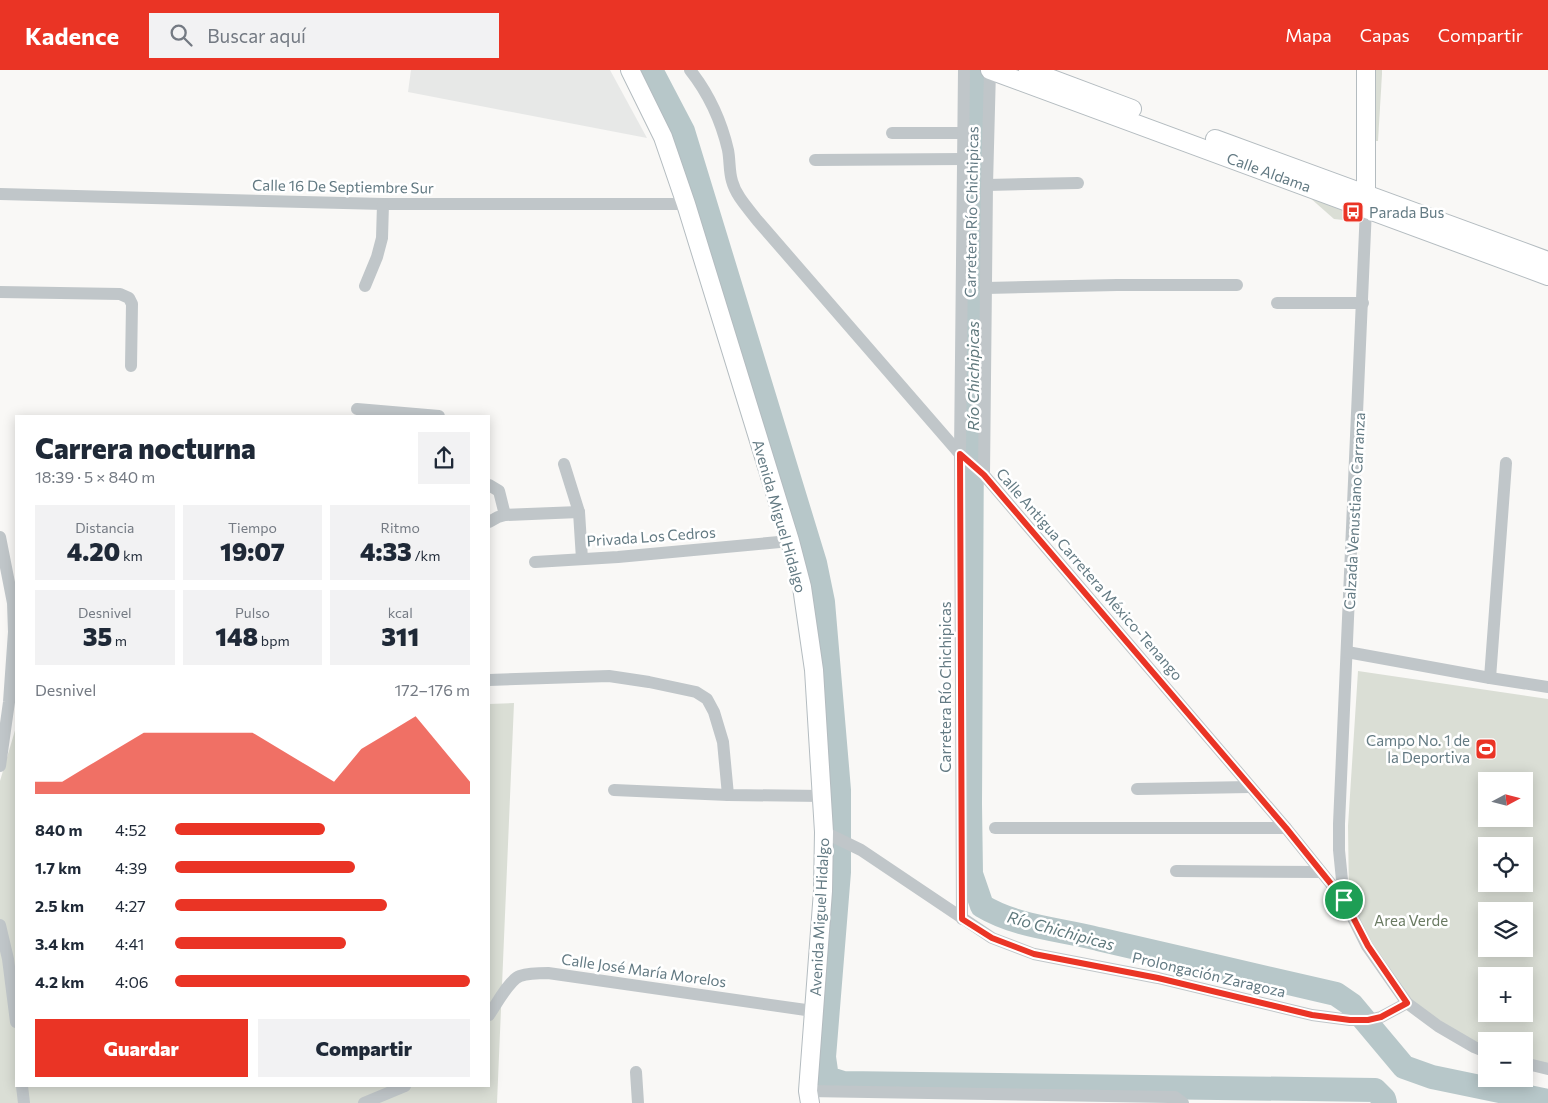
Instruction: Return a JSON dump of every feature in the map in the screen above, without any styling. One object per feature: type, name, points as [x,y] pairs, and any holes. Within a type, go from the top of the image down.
[{"type":"street","name":"Avenida Miguel Hidalgo","points":[[630,70],[663,137],[686,204],[790,541],[802,587],[814,670],[827,834],[813,1011],[809,1097]]},
{"type":"street","name":"Calle Antigua Carretera México-Tenango","points":[[690,70],[708,94],[718,114],[728,150],[732,181],[740,198],[962,455],[981,472],[1286,828],[1344,900]]},
{"type":"street","name":"Carretera Río Chichipicas","points":[[962,919],[964,70]]},
{"type":"street","name":"Carretera Río Chichipicas","points":[[981,472],[990,70]]},
{"type":"street","name":"Calle Aldama","points":[[990,70],[1366,201],[1548,261]]},
{"type":"street","name":"Calle Aldama","points":[[1028,70],[1366,201],[1548,276]]},
{"type":"street","name":"Calzada Venustiano Carranza","points":[[1366,70],[1366,201],[1363,303],[1339,833],[1340,866],[1344,900],[1368,946],[1407,1003],[1438,1026],[1478,1049]]},
{"type":"street","points":[[892,133],[963,132]]},
{"type":"street","points":[[815,160],[963,160]]},
{"type":"street","points":[[987,185],[1078,183]]},
{"type":"street","name":"Calle 16 De Septiembre Sur","points":[[0,194],[384,204],[686,204]]},
{"type":"street","points":[[365,286],[377,257],[382,238],[384,204]]},
{"type":"street","points":[[986,288],[1237,285]]},
{"type":"street","points":[[0,292],[120,294],[129,298],[132,304],[131,366]]},
{"type":"street","points":[[1276,303],[1363,303]]},
{"type":"street","points":[[357,409],[426,415]]},
{"type":"street","points":[[1490,678],[1506,463]]},
{"type":"street","name":"Privada Los Cedros","points":[[564,464],[579,512],[582,559],[618,558],[790,541]]},
{"type":"street","points":[[490,486],[498,491],[506,515]]},
{"type":"street","points":[[490,521],[506,515],[579,512]]},
{"type":"street","points":[[0,537],[13,603],[14,632],[13,702],[0,766]]},
{"type":"street","points":[[535,562],[582,559]]},
{"type":"street","points":[[1347,652],[1548,687]]},
{"type":"street","points":[[490,680],[609,676],[696,692],[707,699],[714,712],[721,734],[728,796]]},
{"type":"street","points":[[1137,789],[1250,787]]},
{"type":"street","points":[[614,790],[728,796],[823,796]]},
{"type":"street","points":[[995,828],[1286,828]]},
{"type":"street","name":"Prolongación Zaragoza","points":[[827,834],[861,850],[992,938],[1034,954],[1158,978],[1312,1015],[1350,1020],[1368,1020],[1386,1015],[1407,1003]]},
{"type":"street","points":[[1176,871],[1321,872]]},
{"type":"street","points":[[0,925],[8,959],[15,1014]]},
{"type":"street","name":"Calle José María Morelos","points":[[490,1014],[508,987],[518,976],[548,973],[813,1011]]},
{"type":"street","points":[[1533,1065],[1548,1069]]},
{"type":"street","points":[[636,1072],[638,1103]]},
{"type":"street","points":[[22,1087],[24,1103]]},
{"type":"street","points":[[364,1103],[402,1087]]},
{"type":"street","points":[[809,1097],[1169,1096],[1175,1097],[1183,1103]]},
{"type":"shaded area","points":[[411,70],[610,70],[647,138],[408,92]]},
{"type":"green space","points":[[1374,70],[1382,70],[1378,141],[1376,141]]},
{"type":"green space","points":[[1300,189],[1364,209],[1362,222],[1334,219]]},
{"type":"green space","name":"Area Verde","points":[[1358,671],[1548,699],[1548,1065],[1533,1062],[1533,1032],[1478,1032],[1478,1045],[1409,1000],[1371,945],[1349,898],[1348,826]]},
{"type":"green space","points":[[514,703],[497,1103],[0,1103],[0,781],[15,730],[15,1087],[490,1087],[490,704]]},
{"type":"waterway","points":[[651,70],[683,131],[815,563],[823,602],[839,790],[839,872],[824,1057],[827,1078],[843,1083],[1375,1090],[1384,1099],[1385,1103]]},
{"type":"waterway","name":"Río Chichipicas","points":[[974,70],[970,804],[971,874],[982,906],[1009,919],[1038,927],[1336,994],[1352,1005],[1404,1067],[1432,1077],[1548,1101]]},
{"type":"place","name":"Parada Bus","points":[[1353,212]]},
{"type":"place","name":"Campo No. 1 de la Deportiva","points":[[1486,749]]},
{"type":"route","points":[[960,454],[984,475],[1286,828],[1344,900],[1368,946],[1407,1003],[1381,1017],[1368,1020],[1350,1020],[1312,1015],[1158,978],[1034,954],[992,938],[962,919],[960,454]]}]
